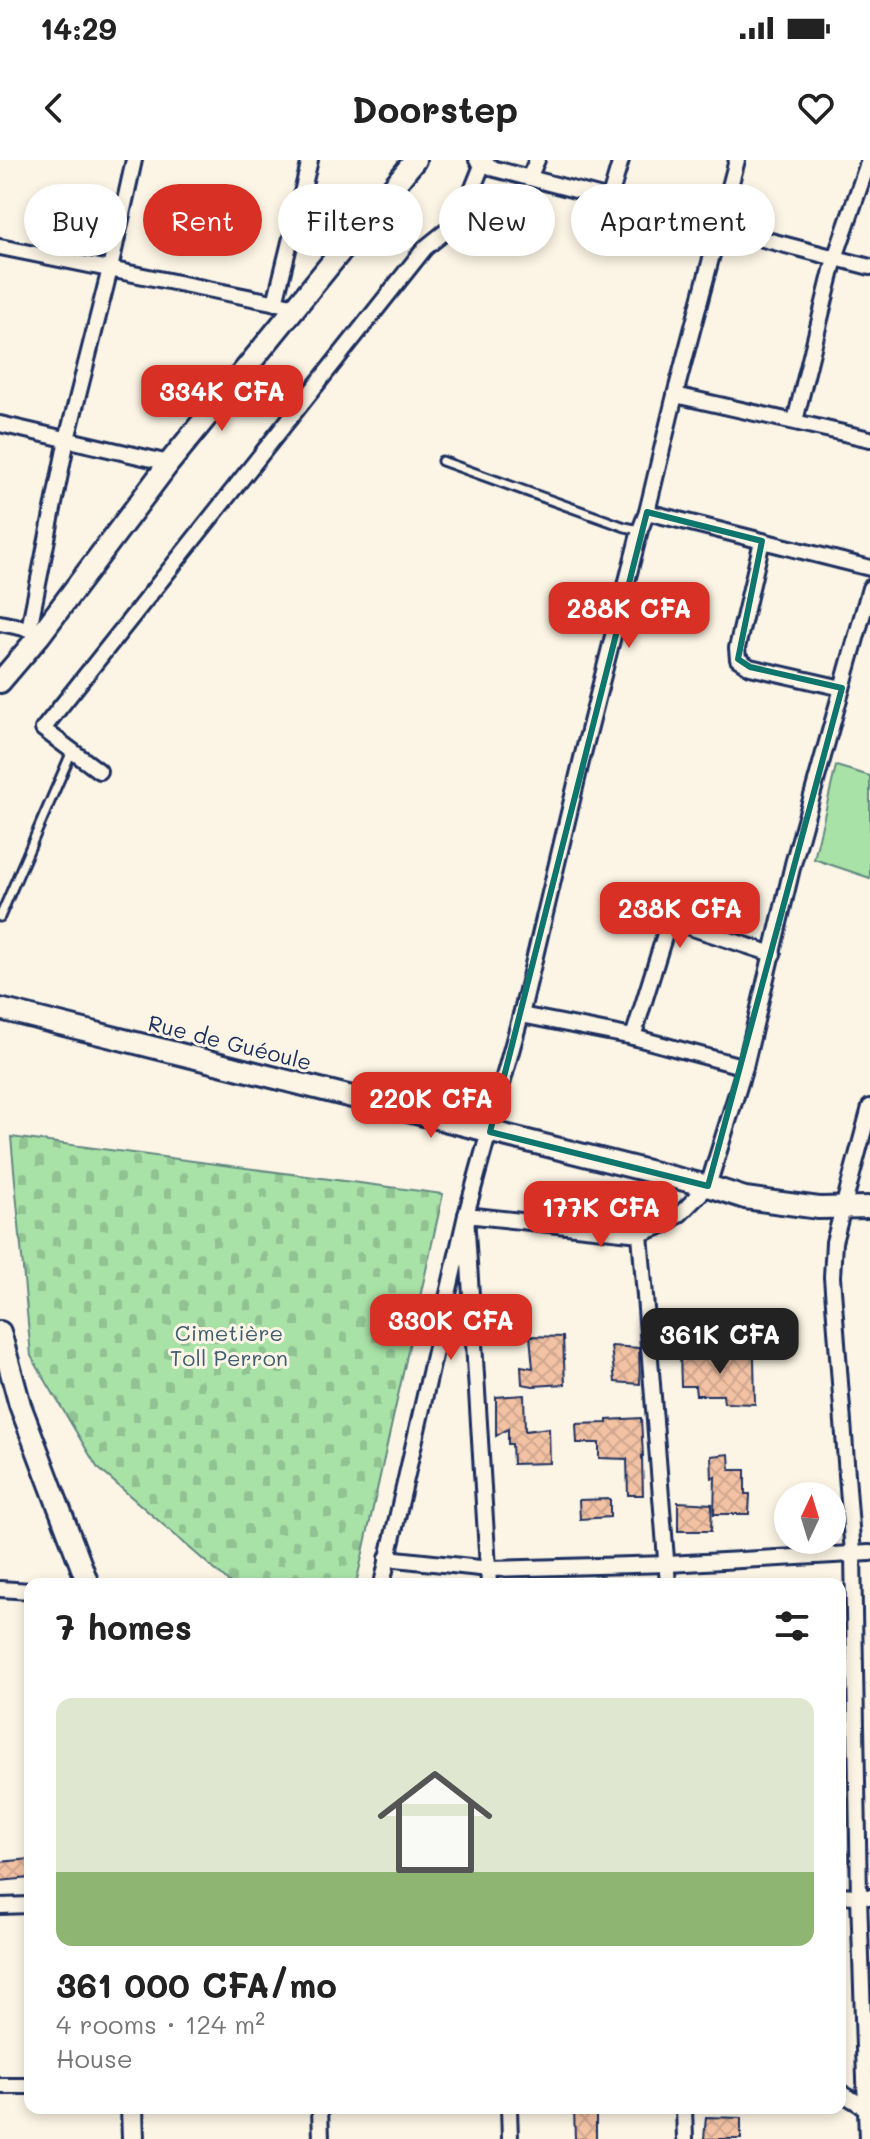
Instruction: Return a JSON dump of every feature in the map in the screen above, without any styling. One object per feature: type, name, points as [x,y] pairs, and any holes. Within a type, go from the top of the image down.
[{"type":"street","points":[[35,632],[67,439],[134,160]]},
{"type":"street","points":[[275,303],[310,160]]},
{"type":"street","points":[[0,682],[35,632],[169,463],[415,160]]},
{"type":"street","points":[[529,178],[537,160]]},
{"type":"street","points":[[614,184],[621,160]]},
{"type":"street","points":[[731,184],[737,160]]},
{"type":"street","points":[[795,421],[835,258],[869,160]]},
{"type":"street","points":[[99,771],[43,729],[425,248],[460,220],[479,162],[571,190]]},
{"type":"street","points":[[775,242],[870,267]]},
{"type":"street","points":[[0,247],[297,307]]},
{"type":"street","points":[[383,1578],[466,1215],[521,1015],[582,758],[712,256]]},
{"type":"street","points":[[675,395],[870,439]]},
{"type":"street","points":[[0,424],[169,463]]},
{"type":"street","points":[[647,512],[870,568]]},
{"type":"street","points":[[762,541],[737,648],[738,659],[750,667],[842,688]]},
{"type":"street","points":[[466,1215],[640,1234],[664,1225],[681,1213],[708,1186],[745,1067],[793,864],[870,588]]},
{"type":"street","points":[[0,623],[35,632]]},
{"type":"street","points":[[633,1037],[665,934],[670,927],[677,923],[773,954]]},
{"type":"street","name":"Rue de Guéoule","points":[[0,1009],[708,1186],[745,1198],[819,1208],[870,1207]]},
{"type":"street","points":[[521,1015],[633,1037],[745,1067]]},
{"type":"street","points":[[867,2139],[864,1897],[853,1554],[832,1277],[834,1242],[870,1107]]},
{"type":"street","points":[[466,1215],[489,1577]]},
{"type":"street","points":[[640,1234],[668,1578]]},
{"type":"street","points":[[0,1332],[20,1405],[86,1578]]},
{"type":"street","points":[[387,1558],[489,1577],[870,1553]]},
{"type":"street","points":[[0,1589],[24,1591]]},
{"type":"street","points":[[0,1906],[24,1905]]},
{"type":"street","points":[[0,2086],[24,2086]]},
{"type":"street","points":[[846,2096],[866,2108]]},
{"type":"street","points":[[132,2114],[133,2139]]},
{"type":"street","points":[[320,2114],[321,2139]]},
{"type":"street","points":[[509,2114],[510,2139]]},
{"type":"street","points":[[684,2114],[685,2139]]},
{"type":"lane","points":[[442,461],[640,530]]},
{"type":"lane","points":[[0,917],[72,751]]},
{"type":"highlighted area","points":[[647,512],[762,541],[738,659],[750,667],[842,688],[708,1186],[490,1132]]},
{"type":"green space","points":[[836,766],[870,776],[870,878],[814,859]]},
{"type":"green space","name":"Cimetière Toll Perron","points":[[11,1137],[443,1194],[357,1578],[224,1578],[97,1467],[31,1356]]},
{"type":"building","points":[[530,1336],[563,1337],[565,1384],[522,1384],[521,1366],[533,1368]]},
{"type":"building","points":[[611,1346],[639,1348],[640,1384],[615,1382]]},
{"type":"building","points":[[680,1353],[754,1357],[755,1404],[724,1403],[723,1395],[696,1395],[695,1386],[681,1386]]},
{"type":"building","points":[[524,1395],[525,1431],[549,1428],[550,1463],[513,1464],[508,1429],[496,1436],[496,1397]]},
{"type":"building","points":[[641,1418],[643,1495],[628,1495],[627,1459],[599,1458],[599,1443],[577,1443],[576,1424]]},
{"type":"building","points":[[729,1454],[730,1470],[745,1470],[745,1494],[750,1494],[749,1514],[714,1514],[715,1477],[712,1478],[711,1456]]},
{"type":"building","points":[[610,1499],[610,1517],[580,1519],[579,1500]]},
{"type":"building","points":[[678,1502],[712,1504],[711,1531],[678,1531]]},
{"type":"building","points":[[24,1860],[24,1879],[0,1881],[0,1862]]},
{"type":"building","points":[[574,2114],[596,2114],[596,2139],[575,2139]]},
{"type":"building","points":[[706,2117],[741,2118],[741,2139],[704,2139]]}]
